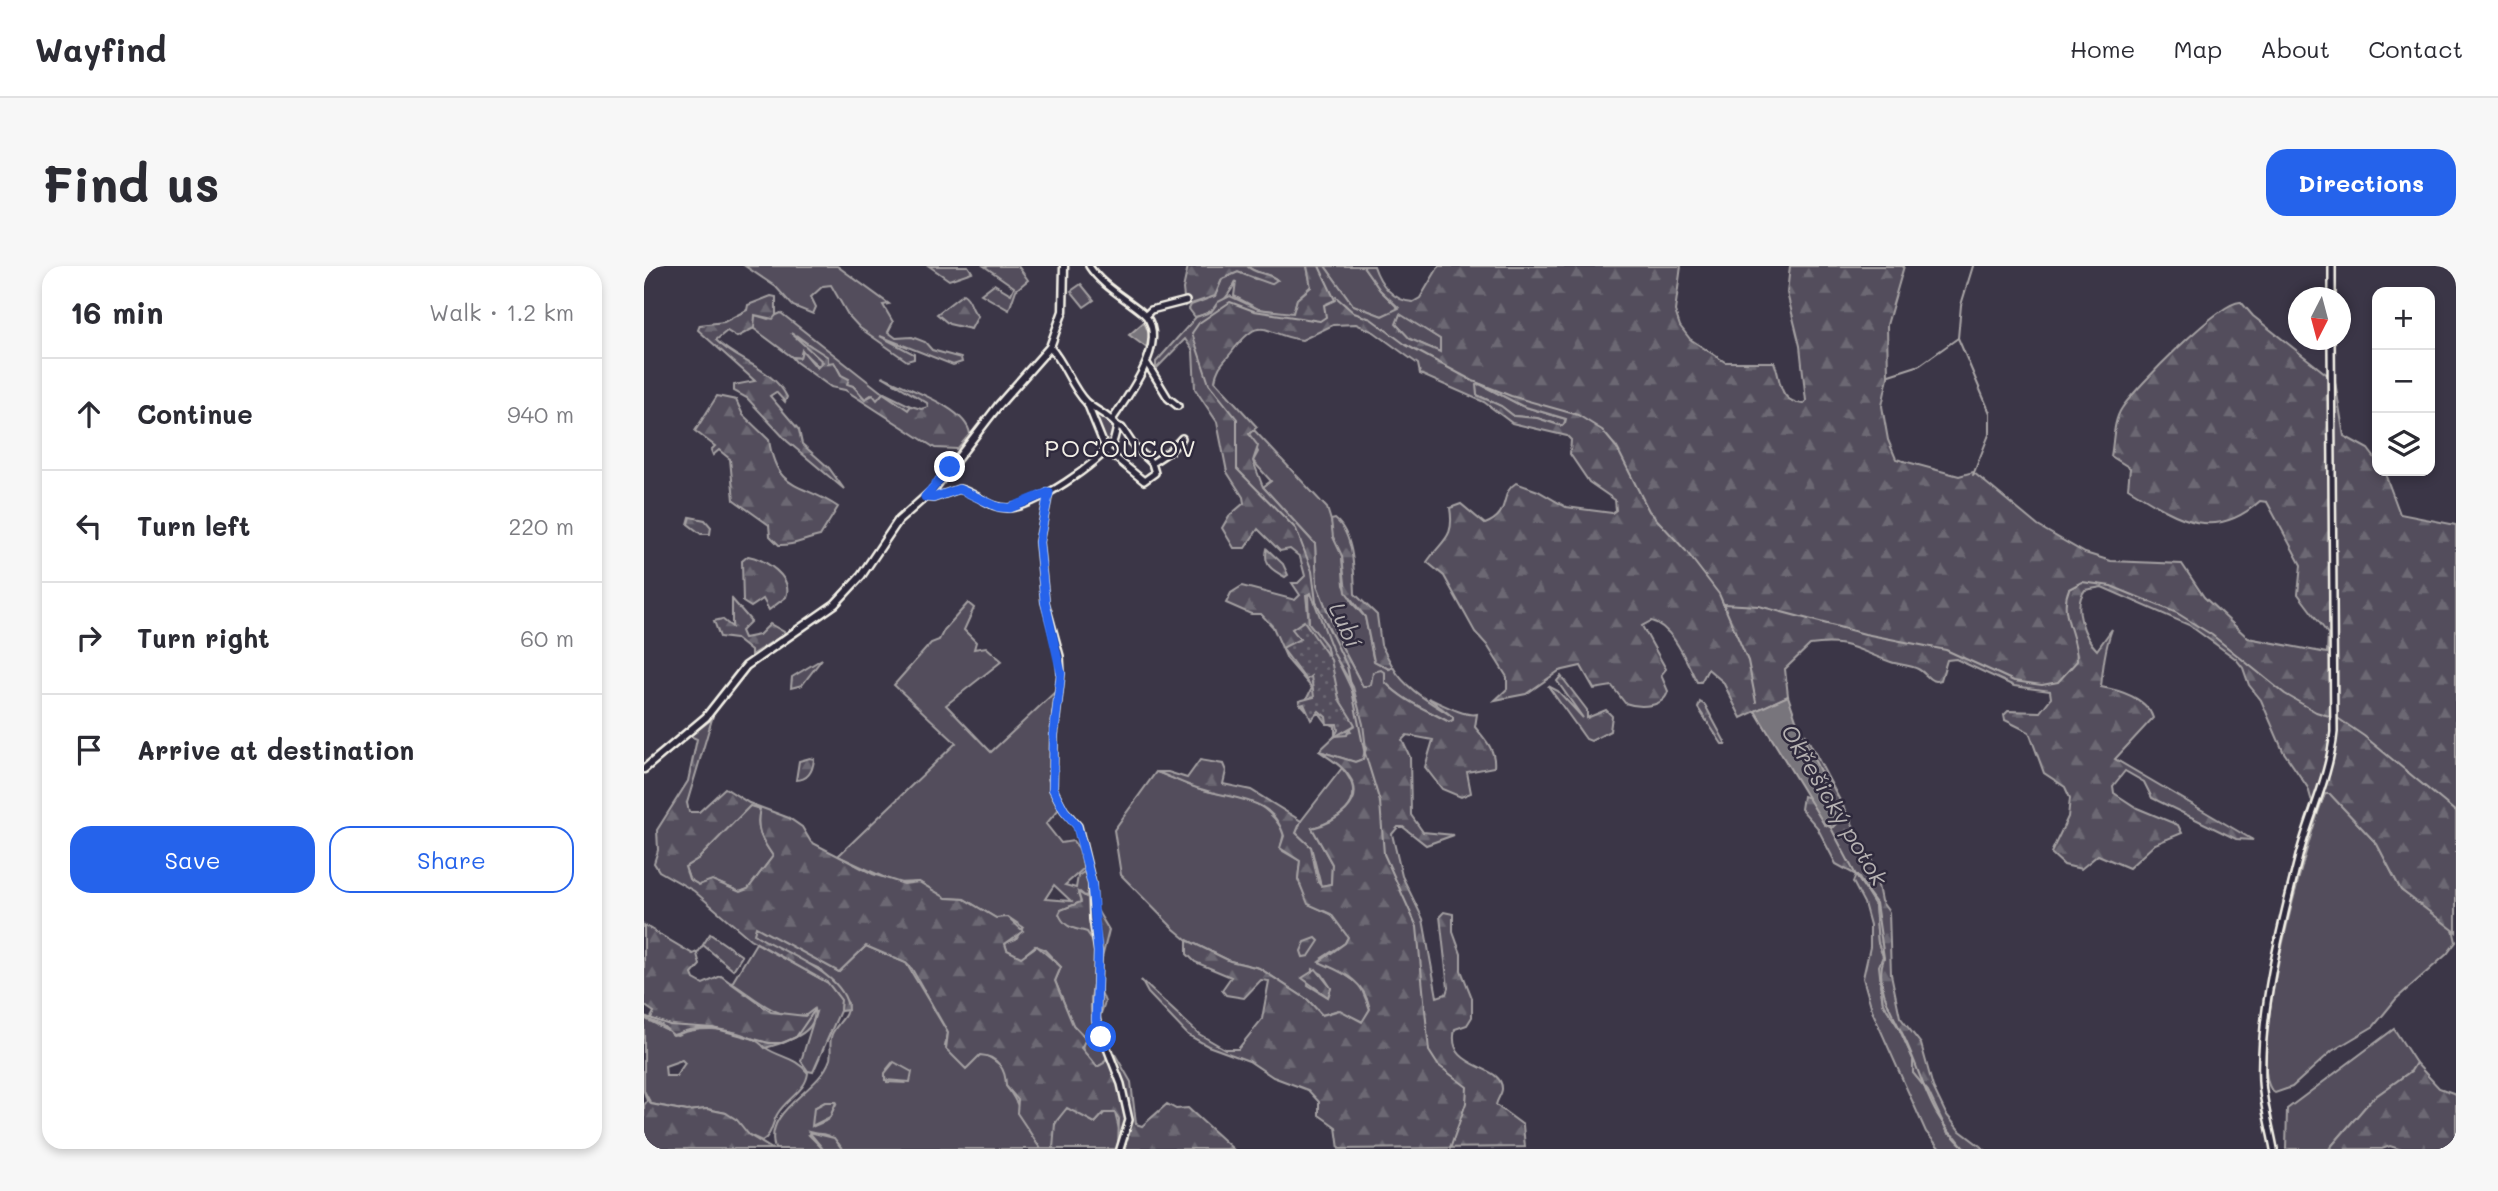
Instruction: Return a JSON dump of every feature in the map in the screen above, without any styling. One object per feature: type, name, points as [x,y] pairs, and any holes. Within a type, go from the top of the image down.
[{"type":"main road","points":[[644,769],[705,717],[746,666],[842,597],[873,561],[898,520],[925,497],[1050,347],[1063,311],[1064,266]]},
{"type":"street","points":[[1089,266],[1106,286],[1146,315],[1151,333],[1148,365],[1112,420]]},
{"type":"street","points":[[2332,266],[2332,287]]},
{"type":"street","points":[[1146,315],[1151,310],[1186,301]]},
{"type":"street","points":[[1050,347],[1066,365],[1074,387],[1087,403],[1122,428],[1134,446],[1152,463],[1155,473],[1144,481],[1106,450],[1087,403]]},
{"type":"street","points":[[2274,1149],[2262,1084],[2262,1054],[2268,1004],[2298,860],[2330,767],[2334,732],[2331,350]]},
{"type":"street","points":[[1148,365],[1168,398],[1178,406]]},
{"type":"street","points":[[925,497],[933,498],[959,489],[998,507],[1010,508],[1049,492],[1106,450],[1114,440],[1116,426]]},
{"type":"street","points":[[1152,463],[1170,451],[1182,438]]},
{"type":"street","points":[[1049,492],[1039,542],[1045,602],[1061,673],[1054,735],[1053,789],[1064,810],[1077,826],[1092,884],[1098,952],[1096,1020],[1121,1084],[1129,1120],[1120,1149]]},
{"type":"green space","points":[[745,266],[837,266],[889,304],[883,305],[893,322],[888,332],[896,338],[912,337],[925,342],[932,350],[961,358],[962,362],[953,365],[880,336],[914,354],[914,359],[907,361],[860,328],[848,315],[831,285],[823,286],[811,297],[816,307],[813,314],[793,306],[776,287]]},
{"type":"green space","points":[[929,266],[968,266],[972,272],[949,280]]},
{"type":"green space","points":[[984,266],[1018,266],[1028,280],[1016,290],[1009,310],[981,294],[994,284],[1011,294],[1014,287]]},
{"type":"green space","points":[[1188,266],[1247,266],[1277,280],[1271,284],[1238,272],[1222,279],[1215,296],[1185,306],[1183,289]]},
{"type":"green space","points":[[1247,266],[1307,266],[1311,286],[1297,299],[1293,314],[1258,309],[1234,296],[1236,281],[1220,304],[1195,317],[1189,309],[1191,305],[1215,296],[1222,279],[1238,272],[1255,279],[1277,280]]},
{"type":"green space","points":[[1307,266],[1325,266],[1353,305],[1382,316],[1399,308],[1380,290],[1363,266],[1374,266],[1380,279],[1393,295],[1413,302],[1420,298],[1439,266],[1681,266],[1675,311],[1680,326],[1690,339],[1725,362],[1774,362],[1785,394],[1789,399],[1803,404],[1806,401],[1800,346],[1787,293],[1790,266],[1904,266],[1887,325],[1888,377],[1882,406],[1888,440],[1896,459],[1959,476],[1973,472],[2038,526],[2085,553],[2111,561],[2182,564],[2204,597],[2248,638],[2327,653],[2328,634],[2298,594],[2301,565],[2267,502],[2260,501],[2226,521],[2194,522],[2162,508],[2128,488],[2130,468],[2111,456],[2117,419],[2130,398],[2198,329],[2231,305],[2241,302],[2253,316],[2288,344],[2288,350],[2296,350],[2335,381],[2344,436],[2368,449],[2372,454],[2372,476],[2386,476],[2400,514],[2456,525],[2456,932],[2401,890],[2377,844],[2330,794],[2325,794],[2319,808],[2312,802],[2308,788],[2283,751],[2261,700],[2249,685],[2243,668],[2236,659],[2189,625],[2102,587],[2085,590],[2080,604],[2084,630],[2097,650],[2112,629],[2101,687],[2139,700],[2153,718],[2115,759],[2253,840],[2236,839],[2152,798],[2144,782],[2125,771],[2113,786],[2114,793],[2137,808],[2178,825],[2182,833],[2155,844],[2129,868],[2098,855],[2081,869],[2064,865],[2051,853],[2068,817],[2070,798],[2065,787],[2044,773],[2029,732],[2005,720],[2004,715],[2008,711],[2040,712],[2051,698],[2050,691],[2014,686],[1956,659],[1947,660],[1941,680],[1934,681],[1915,668],[1853,647],[1834,644],[1810,645],[1785,669],[1788,696],[1741,718],[1723,682],[1708,669],[1701,682],[1697,682],[1673,637],[1659,624],[1651,621],[1642,626],[1666,669],[1661,675],[1668,691],[1662,701],[1644,706],[1625,703],[1612,686],[1594,689],[1581,666],[1559,671],[1526,694],[1495,700],[1507,689],[1507,677],[1487,645],[1475,632],[1444,576],[1427,562],[1449,532],[1450,508],[1461,504],[1485,524],[1499,515],[1507,493],[1516,483],[1538,491],[1566,507],[1612,513],[1616,510],[1615,500],[1589,482],[1570,454],[1571,440],[1567,436],[1512,423],[1484,402],[1420,374],[1418,364],[1374,332],[1356,324],[1333,325],[1302,340],[1257,329],[1242,340],[1223,363],[1215,381],[1257,427],[1249,434],[1258,446],[1253,461],[1263,487],[1315,544],[1317,585],[1340,643],[1363,687],[1371,685],[1373,672],[1381,670],[1385,673],[1385,682],[1400,695],[1449,722],[1453,717],[1428,698],[1459,712],[1477,714],[1475,727],[1489,745],[1494,761],[1494,767],[1467,772],[1471,793],[1461,797],[1442,789],[1425,767],[1433,740],[1407,735],[1402,740],[1410,757],[1411,815],[1423,832],[1454,835],[1426,845],[1403,827],[1398,827],[1392,834],[1402,876],[1423,919],[1437,997],[1446,994],[1448,988],[1440,916],[1444,912],[1453,914],[1453,932],[1461,954],[1461,970],[1472,998],[1472,1017],[1467,1025],[1455,1029],[1454,1043],[1466,1060],[1500,1081],[1502,1091],[1496,1105],[1523,1125],[1525,1147],[1339,1149],[1336,1127],[1319,1115],[1319,1102],[1308,1090],[1273,1077],[1249,1061],[1208,1046],[1188,1035],[1148,993],[1141,980],[1199,1034],[1225,1049],[1238,1049],[1262,1019],[1269,981],[1261,980],[1244,998],[1226,995],[1222,990],[1231,977],[1195,962],[1187,954],[1187,940],[1230,961],[1259,968],[1308,1000],[1322,1015],[1340,1010],[1362,1022],[1370,1009],[1358,984],[1345,974],[1319,962],[1345,943],[1348,937],[1331,914],[1308,904],[1298,879],[1300,861],[1280,848],[1284,836],[1279,823],[1271,814],[1252,802],[1198,788],[1157,772],[1168,772],[1187,778],[1200,760],[1223,764],[1226,771],[1223,784],[1251,790],[1301,821],[1296,833],[1311,847],[1318,882],[1321,886],[1331,884],[1332,864],[1312,828],[1330,822],[1346,810],[1354,795],[1354,786],[1336,762],[1319,751],[1355,762],[1363,759],[1366,749],[1363,724],[1353,687],[1334,654],[1311,593],[1306,595],[1309,623],[1326,645],[1338,698],[1352,721],[1347,735],[1335,736],[1335,726],[1326,722],[1320,714],[1310,714],[1300,703],[1306,700],[1312,688],[1287,659],[1273,627],[1261,614],[1251,614],[1226,603],[1231,593],[1242,586],[1295,600],[1300,595],[1292,583],[1298,583],[1305,576],[1300,557],[1290,549],[1280,551],[1258,529],[1245,548],[1234,548],[1222,528],[1229,516],[1244,503],[1243,497],[1227,472],[1217,422],[1195,389],[1193,351],[1185,339],[1156,369],[1156,362],[1196,317],[1211,312],[1218,302],[1230,296],[1258,309],[1293,313],[1297,299],[1311,287]],"holes":[[[1400,314],[1440,339],[1440,352],[1410,339],[1396,324]],[[1480,384],[1522,406],[1566,419],[1565,423],[1562,426],[1537,418],[1514,416],[1501,406],[1477,395],[1476,385]]]},
{"type":"green space","points":[[1325,266],[1363,266],[1380,290],[1399,309],[1382,316],[1353,305]]},
{"type":"green space","points":[[1081,284],[1094,300],[1084,307],[1071,291]]},
{"type":"green space","points":[[963,294],[978,316],[971,329],[949,324],[937,314]]},
{"type":"green space","points":[[771,296],[776,297],[776,315],[773,319],[755,315],[754,328],[737,337],[727,331],[716,340],[764,372],[781,387],[787,397],[785,402],[776,392],[770,396],[799,430],[802,444],[829,468],[844,489],[787,441],[747,398],[734,391],[734,385],[755,381],[698,330],[700,325],[724,322],[747,310],[748,305]]},
{"type":"green space","points":[[781,313],[880,391],[911,406],[908,410],[882,394],[877,401],[871,395],[865,399],[853,386],[846,384],[835,364],[829,363],[824,356],[796,335],[821,357],[820,368],[802,351],[800,358],[792,357],[753,328],[755,315],[768,319]]},
{"type":"green space","points":[[1400,313],[1440,339],[1440,352],[1410,339],[1396,324]]},
{"type":"green space","points":[[791,333],[828,357],[828,363],[834,362],[841,375],[849,379],[847,384],[853,386],[865,399],[873,395],[877,400],[883,393],[908,410],[911,406],[921,409],[928,407],[927,403],[882,376],[948,408],[959,416],[970,434],[957,449],[935,448],[845,390],[831,387],[796,362],[792,357],[800,358],[802,350],[817,368],[823,362]]},
{"type":"green space","points":[[1480,384],[1522,406],[1566,419],[1563,426],[1537,418],[1514,416],[1501,406],[1477,395],[1476,385]]},
{"type":"green space","points":[[717,396],[736,400],[743,415],[769,440],[778,470],[785,478],[838,507],[820,536],[779,545],[770,536],[769,525],[734,500],[730,459],[719,450],[713,455],[711,450],[715,446],[695,431]]},
{"type":"green space","points":[[1091,409],[1111,421],[1113,435],[1110,442],[1104,439]]},
{"type":"green space","points":[[1255,431],[1327,508],[1342,556],[1344,585],[1353,604],[1365,617],[1373,658],[1389,669],[1393,667],[1412,689],[1453,717],[1453,720],[1449,722],[1400,695],[1385,682],[1385,673],[1371,685],[1363,687],[1340,643],[1317,585],[1315,544],[1263,487],[1271,481],[1253,461],[1258,452],[1249,434]]},
{"type":"green space","points":[[690,517],[705,520],[711,527],[710,534],[701,534],[688,524]]},
{"type":"green space","points":[[1335,519],[1349,543],[1355,594],[1377,615],[1381,645],[1393,667],[1389,669],[1374,661],[1365,617],[1346,592],[1342,556],[1333,537],[1331,520]]},
{"type":"green space","points":[[1267,549],[1283,564],[1288,575],[1285,577],[1270,566],[1266,559]]},
{"type":"green space","points":[[748,556],[769,565],[786,583],[786,597],[769,610],[763,599],[751,607],[743,602],[742,561]]},
{"type":"green space","points":[[1308,593],[1314,597],[1362,718],[1365,732],[1363,759],[1355,762],[1319,751],[1335,736],[1351,732],[1340,703],[1326,645],[1309,624]]},
{"type":"green space","points":[[732,599],[751,621],[741,631],[744,638],[759,635],[770,624],[786,633],[751,655],[751,651],[736,639],[720,637],[714,621],[722,619],[732,627]]},
{"type":"green space","points":[[968,603],[974,608],[964,630],[976,642],[974,649],[986,647],[1002,661],[946,705],[991,752],[1057,690],[1057,700],[1052,712],[1052,766],[1048,779],[1059,809],[1046,824],[1061,843],[1073,841],[1082,852],[1083,869],[1065,885],[1076,888],[1078,876],[1084,872],[1090,885],[1086,897],[1080,892],[1078,894],[1081,902],[1061,910],[1070,926],[1087,931],[1095,949],[1092,1015],[1107,1057],[1104,1063],[1097,1067],[1084,1055],[1085,1037],[1073,1025],[1055,981],[1061,967],[1044,949],[1035,946],[1021,958],[1007,950],[1005,943],[1016,939],[1023,927],[1008,917],[996,918],[964,899],[946,898],[919,882],[896,883],[838,856],[956,743],[894,685],[931,643],[939,640],[944,630]],"holes":[[[1054,885],[1071,901],[1045,899]]]},
{"type":"green space","points":[[1304,621],[1331,660],[1339,699],[1355,725],[1334,737],[1338,730],[1337,724],[1327,724],[1326,717],[1319,711],[1311,720],[1304,704],[1300,705],[1299,701],[1314,697],[1311,676],[1306,680],[1282,648],[1300,639],[1292,629]]},
{"type":"green space","points":[[822,659],[802,685],[791,688],[792,677]]},
{"type":"green space","points":[[1561,676],[1587,710],[1587,718],[1606,710],[1612,716],[1610,731],[1591,741],[1586,739],[1548,686],[1558,691],[1583,718],[1557,681]]},
{"type":"green space","points":[[1700,702],[1705,705],[1726,744],[1722,744],[1698,708]]},
{"type":"green space","points":[[712,719],[687,803],[689,812],[699,812],[725,788],[749,803],[789,818],[802,827],[811,842],[873,874],[904,884],[919,882],[946,898],[964,899],[996,918],[1008,917],[1023,931],[1005,944],[1007,950],[1021,957],[1037,946],[1061,967],[1055,981],[1073,1025],[1086,1039],[1081,1048],[1097,1067],[1104,1063],[1107,1057],[1092,1015],[1095,949],[1087,932],[1067,925],[1059,914],[1061,910],[1081,902],[1078,892],[1086,897],[1090,885],[1096,891],[1097,910],[1109,930],[1100,966],[1100,989],[1105,1002],[1100,1016],[1105,1037],[1131,1082],[1136,1124],[1142,1126],[1167,1104],[1176,1109],[1188,1108],[1233,1149],[1118,1149],[1119,1119],[1115,1113],[1104,1113],[1095,1123],[1067,1108],[1055,1123],[1053,1149],[1041,1149],[1017,1113],[1018,1100],[1006,1086],[999,1064],[980,1055],[966,1069],[946,1049],[948,1033],[906,963],[866,946],[839,972],[756,927],[754,934],[811,965],[837,985],[845,997],[848,1010],[840,1011],[841,1000],[828,983],[750,939],[694,891],[659,871],[654,863],[658,850],[657,830],[688,781],[697,739],[690,736]],"holes":[[[750,806],[760,809],[760,834],[773,856],[748,889],[740,892],[712,880],[699,885],[689,879],[685,867],[699,858]]]},
{"type":"green space","points":[[1805,734],[1874,865],[1881,901],[1889,912],[1891,974],[1900,1017],[1921,1044],[1933,1087],[1946,1114],[1959,1130],[1984,1149],[1965,1149],[1956,1137],[1948,1133],[1928,1091],[1913,1073],[1913,1059],[1899,1028],[1883,1003],[1879,966],[1883,956],[1878,943],[1875,905],[1858,876],[1836,864],[1817,827],[1801,809],[1803,796],[1809,798],[1824,824],[1831,797],[1807,747]]},
{"type":"green space","points":[[814,759],[810,774],[796,780],[799,761]]},
{"type":"green space","points":[[1342,768],[1353,789],[1349,806],[1334,819],[1312,828],[1332,864],[1331,884],[1321,886],[1311,847],[1296,833],[1301,821]]},
{"type":"green space","points":[[1156,772],[1200,789],[1242,798],[1269,812],[1284,833],[1281,846],[1283,851],[1300,861],[1298,879],[1309,904],[1331,914],[1348,937],[1345,943],[1322,958],[1360,985],[1370,1009],[1363,1022],[1338,1010],[1322,1015],[1308,1000],[1259,968],[1230,961],[1187,940],[1121,875],[1114,830]],"holes":[[[1313,969],[1322,974],[1331,988],[1328,997],[1308,985]]]},
{"type":"green space","points":[[2325,794],[2330,794],[2377,844],[2401,890],[2453,928],[2456,942],[2447,954],[2396,999],[2374,1026],[2332,1051],[2292,1087],[2275,1093],[2267,1076],[2266,1043],[2272,1000],[2293,899]]},
{"type":"green space","points":[[750,805],[760,809],[760,834],[773,856],[748,889],[740,892],[714,881],[699,885],[689,879],[685,867],[699,858]]},
{"type":"green space","points":[[1856,875],[1875,905],[1878,943],[1883,956],[1880,985],[1883,1003],[1899,1028],[1913,1059],[1913,1073],[1928,1091],[1948,1133],[1956,1137],[1965,1149],[1940,1149],[1926,1132],[1873,1013],[1863,978],[1870,947],[1870,925],[1864,903],[1853,882]]},
{"type":"green space","points":[[644,925],[693,954],[699,951],[697,954],[700,965],[692,974],[694,979],[703,984],[721,976],[771,1012],[805,1016],[814,1009],[814,1018],[811,1025],[798,1036],[765,1048],[750,1037],[719,1029],[689,1030],[673,1035],[662,1025],[644,1018],[651,1018],[654,1012],[644,1005]]},
{"type":"green space","points":[[759,926],[839,972],[866,946],[906,963],[948,1033],[945,1046],[977,1056],[984,1054],[1001,1066],[1006,1086],[1041,1149],[842,1149],[832,1138],[819,1134],[809,1135],[823,1149],[775,1149],[773,1135],[777,1123],[784,1112],[824,1071],[830,1059],[832,1035],[845,1015],[848,1003],[820,969],[775,948],[754,934],[753,930]],"holes":[[[892,1063],[905,1083],[887,1082],[887,1069]],[[825,1102],[836,1104],[828,1120],[814,1126],[814,1108]]]},
{"type":"green space","points":[[710,934],[742,956],[733,970],[703,945],[699,951]]},
{"type":"green space","points":[[1316,938],[1319,941],[1309,956],[1303,957],[1301,951],[1305,942]]},
{"type":"green space","points":[[756,943],[828,983],[841,1000],[840,1011],[813,1072],[808,1071],[801,1061],[816,1012],[792,1016],[782,1013],[761,1003],[732,983]]},
{"type":"green space","points":[[1316,969],[1331,988],[1328,997],[1302,978]]},
{"type":"green space","points":[[644,1018],[677,1035],[695,1030],[740,1032],[760,1041],[764,1047],[793,1061],[808,1073],[804,1085],[782,1108],[768,1136],[762,1141],[749,1135],[726,1113],[707,1109],[687,1111],[651,1104],[644,1091]],"holes":[[[682,1060],[685,1063],[676,1076],[666,1076],[665,1066]]]},
{"type":"green space","points":[[2394,1029],[2416,1063],[2411,1071],[2372,1099],[2329,1149],[2286,1149],[2287,1109]]},
{"type":"green space","points":[[894,1062],[912,1072],[910,1082],[885,1080],[885,1073]]},
{"type":"green space","points":[[2416,1063],[2439,1088],[2456,1094],[2456,1149],[2399,1149],[2390,1146],[2382,1149],[2329,1149],[2372,1099],[2411,1071]]},
{"type":"green space","points":[[644,1091],[651,1104],[687,1111],[707,1109],[726,1113],[737,1120],[749,1135],[772,1149],[644,1149],[644,1105],[647,1101]]},
{"type":"green space","points":[[825,1102],[836,1102],[830,1117],[812,1126],[814,1108]]},
{"type":"green space","points":[[1069,1108],[1095,1123],[1104,1113],[1115,1113],[1120,1133],[1117,1149],[1053,1149],[1052,1130],[1063,1110]]},
{"type":"green space","points":[[809,1132],[834,1138],[842,1149],[823,1149]]},
{"type":"shaded area","points":[[1144,322],[1149,334],[1147,348],[1129,335]]},
{"type":"shaded area","points":[[1788,696],[1800,731],[1825,781],[1837,823],[1832,828],[1824,824],[1755,711]]},
{"type":"waterway","name":"Lubí","points":[[1319,266],[1335,300],[1324,305],[1326,317],[1320,321],[1254,311],[1230,302],[1199,323],[1192,333],[1209,384],[1237,419],[1237,469],[1296,529],[1312,571],[1316,602],[1347,666],[1364,750],[1380,802],[1384,854],[1417,927],[1429,1051],[1438,1065],[1467,1087],[1466,1103],[1450,1149]]},
{"type":"waterway","points":[[1973,266],[1961,305],[1958,338],[1990,413],[1990,432],[1973,475]]},
{"type":"waterway","name":"Okřešický potok","points":[[1336,297],[1354,313],[1371,319],[1406,345],[1473,381],[1511,396],[1578,415],[1602,430],[1617,448],[1649,511],[1686,551],[1719,594],[1748,661],[1756,702]]},
{"type":"waterway","points":[[1889,375],[1920,365],[1958,338]]},
{"type":"waterway","points":[[1723,604],[1759,606],[1865,634],[1946,650],[2014,681],[2042,685],[2058,682],[2077,661],[2067,616],[2066,598],[2069,589],[2082,582],[2111,586],[2177,613],[2212,635],[2285,694],[2316,712],[2339,719],[2364,736],[2456,812]]},
{"type":"waterway","name":"Okřešický potok","points":[[1830,826],[1858,879],[1876,903],[1884,958],[1881,978],[1890,1008],[1934,1109],[1966,1149]]},
{"type":"waterway","points":[[644,1016],[670,1025],[713,1028],[769,1043],[783,1043],[796,1037],[814,1011]]},
{"type":"district","name":"POCOUCOV","points":[[1121,449]]},
{"type":"route","points":[[950,467],[925,497],[933,498],[959,489],[998,507],[1010,508],[1049,492],[1039,542],[1045,602],[1060,656],[1061,673],[1054,735],[1056,756],[1052,776],[1053,789],[1064,810],[1077,826],[1092,884],[1091,903],[1098,952],[1096,1020],[1101,1037]]}]
